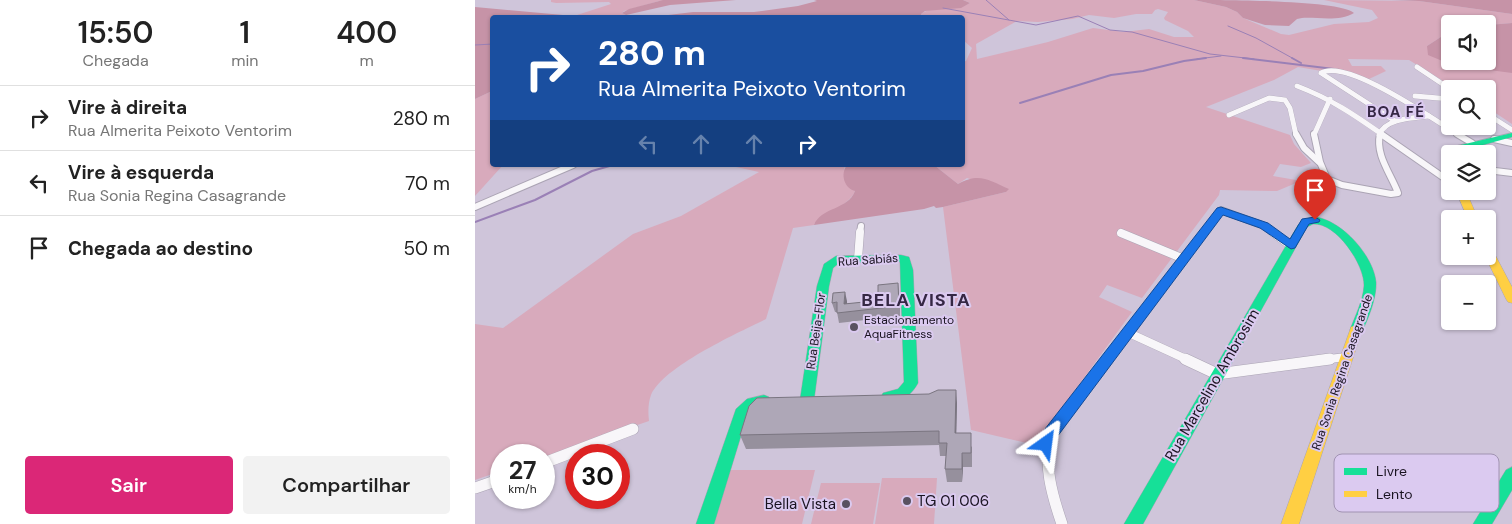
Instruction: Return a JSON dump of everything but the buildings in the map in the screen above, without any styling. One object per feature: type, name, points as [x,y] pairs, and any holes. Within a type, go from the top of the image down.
[{"type":"street","points":[[1417,68],[1441,83]]},
{"type":"street","points":[[1395,121],[1321,72],[1326,70],[1358,75],[1472,143]]},
{"type":"street","points":[[1297,86],[1329,99],[1441,176]]},
{"type":"street","points":[[1415,96],[1441,98]]},
{"type":"street","points":[[1229,115],[1269,98],[1285,100],[1291,107],[1293,128],[1302,148],[1320,162]]},
{"type":"street","points":[[1329,99],[1314,135],[1320,162],[1327,179],[1342,185],[1391,194],[1398,193],[1383,160],[1378,133],[1381,128],[1395,121],[1429,116]]},
{"type":"street","points":[[1496,120],[1512,130]]},
{"type":"street","points":[[1466,145],[1512,135]]},
{"type":"street","points":[[1494,139],[1512,143]]},
{"type":"street","points":[[475,207],[568,167]]},
{"type":"street","points":[[1496,171],[1512,173]]},
{"type":"street","points":[[1062,524],[1057,511],[1046,460],[1046,444],[1051,434],[1221,210],[1264,226],[1291,246]]},
{"type":"street","name":"Rua Sonia Regina Casagrande","points":[[1290,524],[1370,289],[1367,270],[1336,228],[1320,221],[1306,222],[1291,246]]},
{"type":"street","points":[[859,259],[861,226]]},
{"type":"street","points":[[1121,233],[1184,259]]},
{"type":"street","name":"Rua Marcelino Ambrosim","points":[[1133,524],[1291,246]]},
{"type":"street","name":"Rua Sabiás","points":[[831,263],[836,260],[904,258],[907,270],[911,384],[900,396],[873,398]]},
{"type":"street","name":"Rua Beija-Flor","points":[[807,400],[823,286],[828,267],[831,263]]},
{"type":"street","points":[[1495,265],[1512,299]]},
{"type":"street","points":[[1129,333],[1217,374],[1347,357]]},
{"type":"street","points":[[705,524],[741,412],[752,403],[773,401]]},
{"type":"street","points":[[555,459],[633,430]]},
{"type":"street","points":[[1499,496],[1512,475]]},
{"type":"street","points":[[475,488],[490,483]]},
{"type":"street","points":[[1482,524],[1489,512]]},
{"type":"shaded area","points":[[551,0],[689,0],[659,1],[622,13],[626,15],[577,15],[611,4],[609,2],[551,2]]},
{"type":"shaded area","points":[[663,0],[736,0],[670,5],[626,15],[622,13],[629,9]]},
{"type":"shaded area","points":[[814,0],[963,0],[970,3],[961,8],[925,11],[922,15],[668,15],[693,12],[754,12],[798,6],[817,1]]},
{"type":"shaded area","points":[[963,0],[1194,0],[1226,7],[1237,12],[1243,18],[1281,34],[1289,35],[1334,24],[1369,22],[1378,18],[1372,10],[1324,0],[1419,1],[1512,14],[1512,23],[1496,24],[1496,15],[1441,15],[1441,37],[1427,46],[1441,55],[1441,70],[1496,70],[1496,66],[1512,68],[1512,124],[1496,113],[1496,80],[1441,80],[1409,60],[1348,59],[1352,66],[1381,66],[1386,71],[1369,79],[1298,67],[1274,80],[1206,107],[1290,135],[1294,144],[1311,163],[1301,167],[1280,164],[1273,176],[1296,180],[1296,183],[1277,191],[1220,190],[1219,195],[1142,298],[1107,285],[1099,297],[1132,312],[1035,445],[971,430],[943,207],[1006,192],[967,178],[958,184],[937,167],[965,167],[965,61],[972,48],[965,42],[965,15],[921,14],[932,9],[958,7],[970,3]],"holes":[[[1158,9],[1168,12],[1164,18],[1188,31],[1194,37],[1174,37],[1149,29],[1124,32],[1093,28],[1048,42],[977,59],[976,44],[1017,21],[1038,22],[1072,19],[1089,15],[1114,18],[1136,14],[1152,14]]]},
{"type":"shaded area","points":[[1194,0],[1305,3],[1327,5],[1354,13],[1335,18],[1297,19],[1289,26],[1265,25],[1243,18],[1237,12],[1226,7]]},
{"type":"shaded area","points":[[1392,0],[1512,0],[1512,14],[1419,1]]},
{"type":"shaded area","points":[[475,7],[563,15],[490,15],[490,92],[475,99]]},
{"type":"shaded area","points":[[1512,23],[1512,73],[1490,70],[1496,70],[1496,24]]},
{"type":"shaded area","points":[[1441,37],[1441,60],[1428,55],[1427,46]]},
{"type":"shaded area","points":[[490,92],[490,167],[501,167],[475,196],[475,99]]},
{"type":"shaded area","points":[[736,167],[845,167],[855,191],[848,200],[814,225],[793,228],[766,319],[703,351],[671,373],[651,395],[649,401],[649,421],[582,444],[565,444],[565,450],[555,453],[555,444],[490,444],[490,475],[475,480],[475,324],[503,328],[633,234],[681,216],[759,172]]},
{"type":"shaded area","points":[[846,167],[937,167],[958,184],[965,180],[978,178],[990,180],[1009,189],[1006,192],[943,207],[936,208],[934,206],[814,225],[822,215],[847,202],[852,197],[855,191],[848,187],[844,180]]},
{"type":"shaded area","points":[[730,470],[815,470],[802,524],[711,524]]},
{"type":"shaded area","name":"TG 01 006","points":[[882,478],[937,478],[934,524],[875,524]]},
{"type":"shaded area","name":"Bella Vista","points":[[821,483],[880,483],[873,524],[811,524]]},
{"type":"waterway","points":[[986,0],[1009,20]]},
{"type":"waterway","points":[[943,8],[1036,25],[1078,16],[1110,30],[1132,32],[1210,54],[1254,59]]},
{"type":"waterway","points":[[1228,26],[1256,38],[1294,59]]},
{"type":"waterway","points":[[475,45],[490,44]]},
{"type":"waterway","points":[[1197,59],[1221,56]]},
{"type":"waterway","points":[[1020,103],[1111,75],[1143,71],[1184,61],[1206,58]]},
{"type":"waterway","points":[[1243,58],[1334,69]]},
{"type":"waterway","points":[[1292,58],[1301,63]]},
{"type":"waterway","points":[[475,222],[535,200],[592,171],[606,167]]},
{"type":"traffic: fast","points":[[1471,145],[1512,135]]},
{"type":"traffic: fast","points":[[1133,524],[1303,225],[1309,221],[1321,221],[1337,230],[1353,246],[1365,265],[1370,288],[1356,330]]},
{"type":"traffic: fast","points":[[807,400],[823,286],[828,267],[836,260],[901,258],[905,259],[907,270],[911,383],[902,394],[888,397]]},
{"type":"traffic: fast","points":[[705,524],[741,413],[752,403],[764,401]]},
{"type":"traffic: fast","points":[[1499,496],[1512,475]]},
{"type":"traffic: fast","points":[[1482,524],[1489,512]]},
{"type":"traffic: slow","points":[[1465,200],[1469,210]]},
{"type":"traffic: slow","points":[[1495,265],[1512,299]]},
{"type":"traffic: slow","points":[[1290,524],[1356,330]]},
{"type":"place","name":"Estacionamento AquaFitness","points":[[854,327]]},
{"type":"place","name":"TG 01 006","points":[[907,501]]},
{"type":"place","name":"Bella Vista","points":[[846,504]]},
{"type":"district","name":"BOA FÉ","points":[[1396,112]]},
{"type":"district","name":"BELA VISTA","points":[[916,300]]},
{"type":"route","points":[[1046,444],[1051,434],[1221,210],[1264,226],[1275,232],[1291,246],[1303,225],[1306,222],[1315,220]]}]
